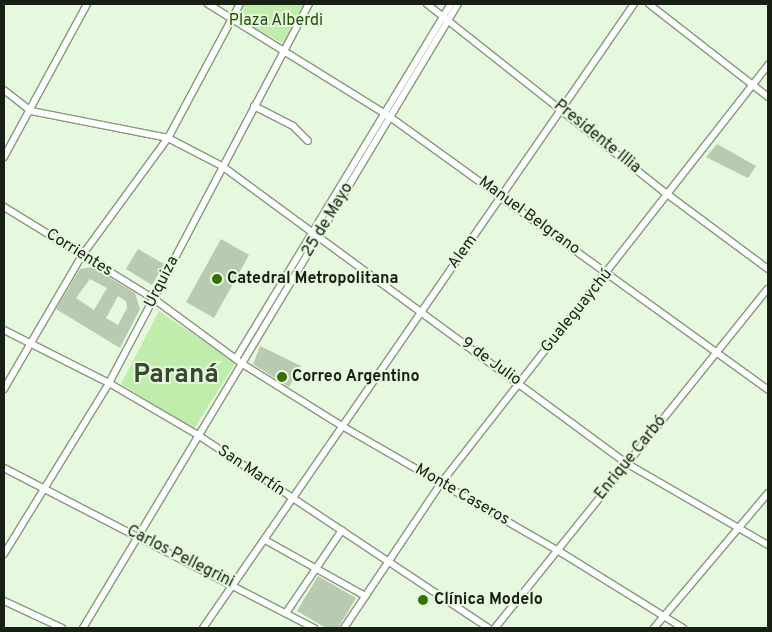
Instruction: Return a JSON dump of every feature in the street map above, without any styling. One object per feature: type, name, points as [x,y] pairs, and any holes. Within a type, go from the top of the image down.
[{"type":"street","points":[[4,157],[31,112],[87,4]]},
{"type":"street","name":"Manuel Belgrano","points":[[208,4],[387,116],[503,196],[768,390]]},
{"type":"street","points":[[4,389],[83,254],[168,138],[240,4]]},
{"type":"street","name":"Urquiza","points":[[4,554],[109,383],[309,4]]},
{"type":"street","name":"Presidente Illia","points":[[427,4],[447,16],[562,110],[768,269]]},
{"type":"street","name":"25 de Mayo","points":[[83,628],[198,436],[239,360],[447,16],[452,4]]},
{"type":"street","name":"25 de Mayo","points":[[447,16],[458,4]]},
{"type":"street","name":"Alem","points":[[203,628],[294,500],[342,426],[503,196],[634,4]]},
{"type":"street","points":[[649,4],[768,97]]},
{"type":"street","name":"Gualeguaychú","points":[[344,628],[441,483],[608,272],[768,65]]},
{"type":"street","points":[[4,90],[31,112]]},
{"type":"street","points":[[254,106],[292,126],[308,141]]},
{"type":"street","name":"9 de Julio","points":[[31,112],[168,138],[222,166],[520,383],[626,463],[768,545]]},
{"type":"street","name":"Corrientes","points":[[4,207],[154,299],[239,360]]},
{"type":"street","name":"Enrique Carbó","points":[[495,628],[768,289]]},
{"type":"street","name":"San Martín","points":[[4,330],[109,383],[198,436],[389,560],[489,628]]},
{"type":"street","name":"Monte Caseros","points":[[239,360],[342,426],[557,550],[683,628]]},
{"type":"street","name":"Carlos Pellegrini","points":[[4,468],[138,535],[314,628]]},
{"type":"street","points":[[654,628],[768,493]]},
{"type":"street","points":[[286,613],[342,530]]},
{"type":"street","points":[[265,540],[365,596]]},
{"type":"street","points":[[4,601],[62,628]]},
{"type":"green space","name":"Plaza Alberdi","points":[[244,4],[305,4],[284,44],[237,18]]},
{"type":"green space","points":[[159,311],[236,362],[194,429],[121,384]]},
{"type":"building","points":[[717,144],[756,166],[748,178],[706,157]]},
{"type":"building","name":"Catedral Metropolitana","points":[[221,239],[249,255],[214,318],[186,302]]},
{"type":"building","points":[[138,249],[164,264],[152,285],[126,269]]},
{"type":"building","points":[[92,267],[135,293],[140,309],[120,348],[56,309],[80,269]],"holes":[[[90,279],[107,288],[94,310],[76,298]],[[118,296],[126,301],[127,308],[118,325],[106,318]]]},
{"type":"building","name":"Correo Argentino","points":[[260,346],[301,366],[289,387],[253,364]]},
{"type":"building","points":[[318,576],[356,598],[338,628],[326,628],[297,611]]},
{"type":"place","name":"Catedral Metropolitana","points":[[217,279]]},
{"type":"place","name":"Correo Argentino","points":[[282,377]]},
{"type":"place","name":"Clínica Modelo","points":[[423,600]]},
{"type":"district","name":"Paraná","points":[[176,376]]}]
